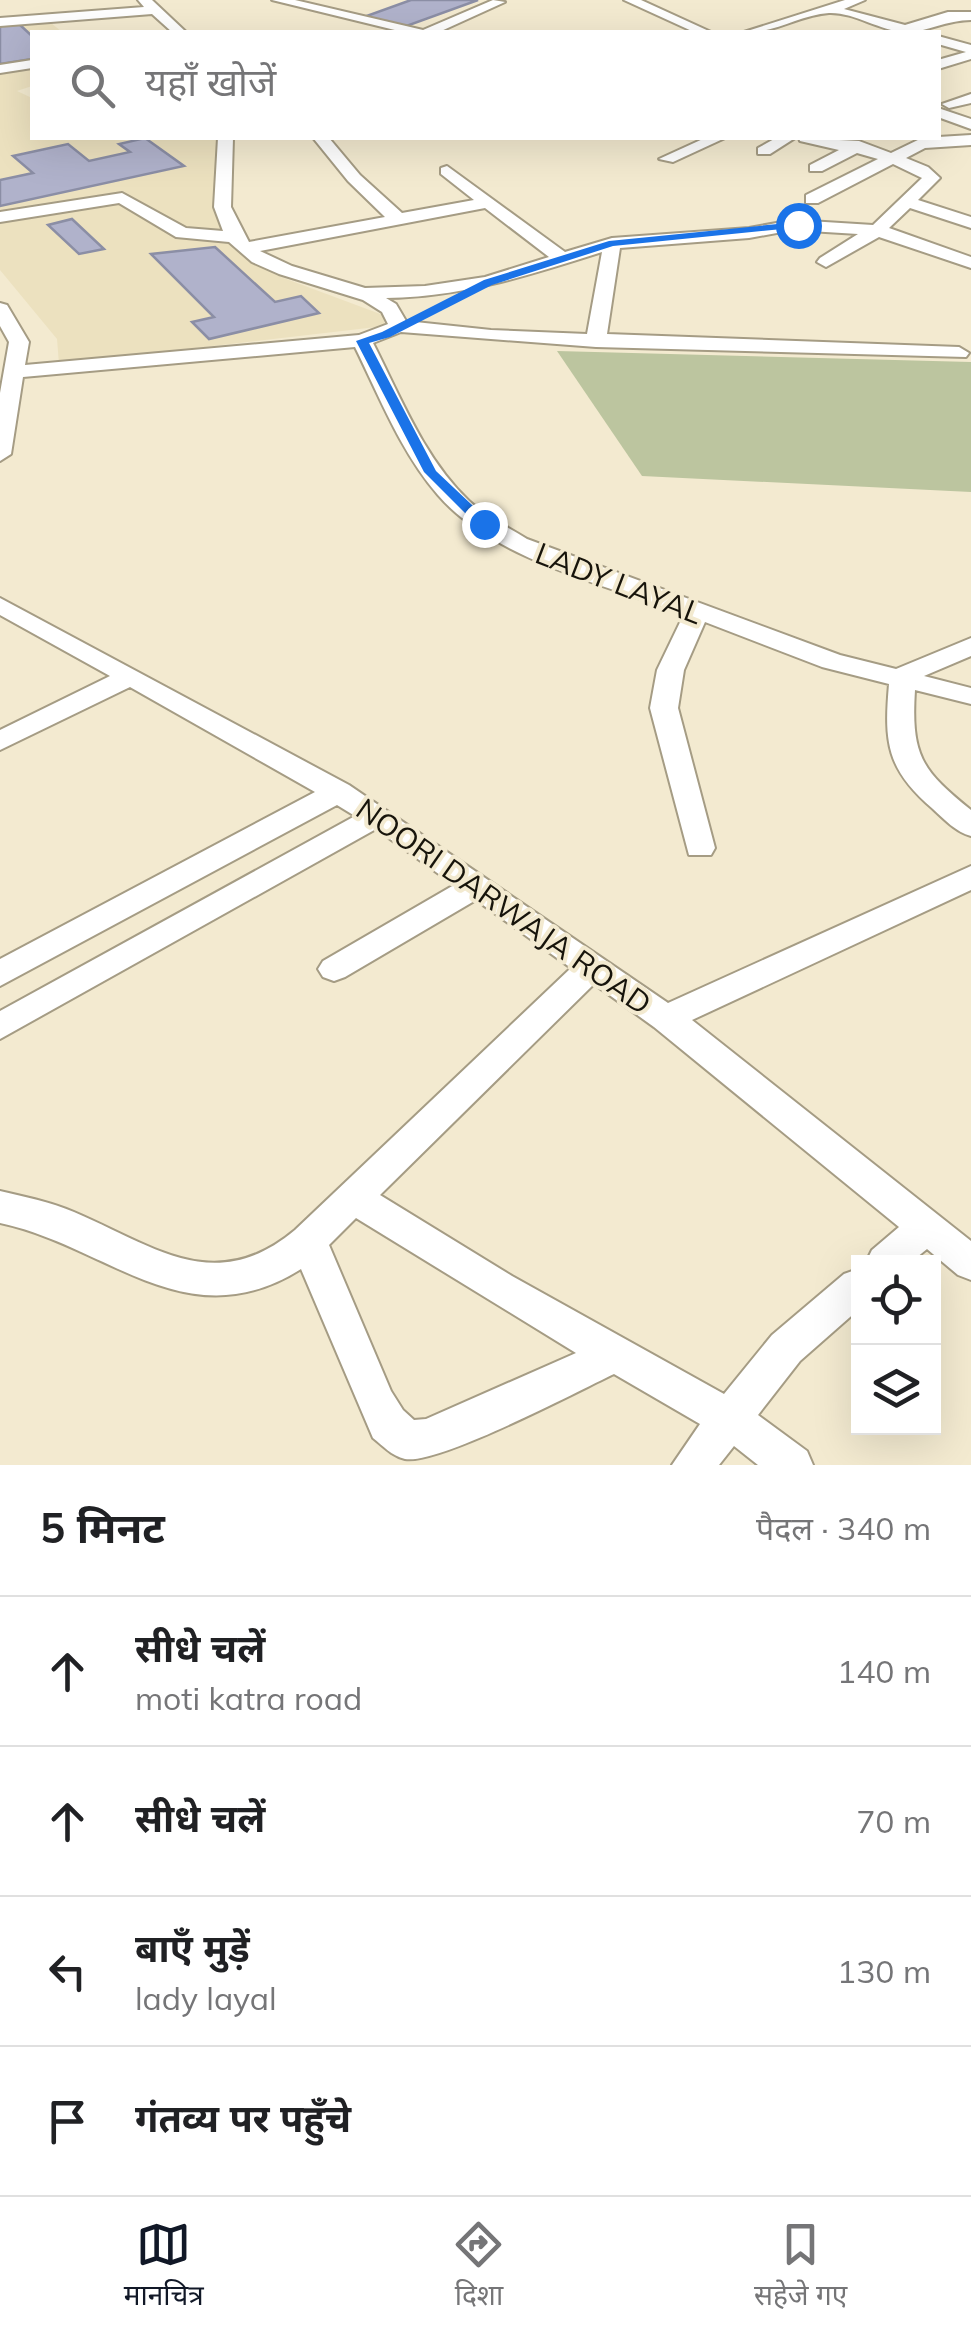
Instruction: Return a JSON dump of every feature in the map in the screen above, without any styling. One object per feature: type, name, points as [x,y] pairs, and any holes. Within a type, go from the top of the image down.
[{"type":"street","points":[[144,0],[176,30]]},
{"type":"street","points":[[278,0],[409,30]]},
{"type":"street","points":[[630,0],[699,30]]},
{"type":"street","points":[[758,30],[859,0]]},
{"type":"street","points":[[434,30],[499,2]]},
{"type":"street","points":[[830,9],[905,30]]},
{"type":"street","points":[[0,22],[28,13],[50,20],[156,10]]},
{"type":"street","points":[[912,30],[948,16],[971,16]]},
{"type":"street","points":[[941,41],[971,52]]},
{"type":"street","points":[[941,64],[971,52]]},
{"type":"street","points":[[0,69],[30,64]]},
{"type":"street","points":[[942,106],[971,98]]},
{"type":"street","points":[[942,106],[968,117]]},
{"type":"street","points":[[225,140],[224,215],[240,242],[276,266],[368,293],[394,310],[400,326]]},
{"type":"street","points":[[324,140],[354,178],[398,219]]},
{"type":"street","points":[[667,158],[712,140]]},
{"type":"street","points":[[764,151],[783,140]]},
{"type":"street","points":[[815,140],[927,172],[932,178],[910,203],[877,230],[826,262]]},
{"type":"street","points":[[816,168],[851,148],[876,140]]},
{"type":"street","points":[[812,199],[922,143],[971,140]]},
{"type":"street","points":[[447,171],[560,257]]},
{"type":"street","points":[[0,216],[122,198],[182,233],[240,242],[486,203]]},
{"type":"street","points":[[910,203],[971,223]]},
{"type":"street","points":[[14,372],[362,341],[488,282],[612,243],[802,225],[877,230],[971,263]]},
{"type":"street","points":[[596,341],[612,243]]},
{"type":"street","points":[[368,293],[426,292],[488,282]]},
{"type":"street","points":[[0,309],[14,372],[0,451]]},
{"type":"street","points":[[400,326],[447,334],[959,353]]},
{"type":"street","name":"LADY LAYAL","points":[[362,341],[431,472],[461,506],[519,544],[832,661],[971,696]]},
{"type":"street","name":"NOORI DARWAJA ROAD","points":[[0,606],[377,816],[666,1018],[971,1263]]},
{"type":"street","points":[[698,614],[672,660],[664,685],[664,708],[700,848]]},
{"type":"street","points":[[971,646],[902,676],[901,746],[907,764],[971,826]]},
{"type":"street","points":[[0,741],[130,677]]},
{"type":"street","points":[[0,974],[340,792]]},
{"type":"street","points":[[0,1026],[377,816]]},
{"type":"street","points":[[666,1018],[971,877]]},
{"type":"street","points":[[334,970],[475,887]]},
{"type":"street","points":[[0,1207],[39,1215],[175,1273],[216,1282],[258,1273],[288,1260],[592,966]]},
{"type":"street","points":[[352,1196],[498,1288],[730,1419],[792,1465]]},
{"type":"street","points":[[893,1255],[926,1228]]},
{"type":"street","points":[[308,1241],[376,1403],[388,1424],[407,1440],[428,1439],[616,1354]]},
{"type":"street","points":[[694,1465],[786,1348],[851,1292]]},
{"type":"shaded area","points":[[45,18],[60,30],[30,30],[30,87],[17,91],[30,97],[30,140],[221,140],[216,209],[228,240],[281,277],[383,315],[385,326],[59,364],[57,339],[0,270],[0,25]]},
{"type":"green space","points":[[557,351],[971,362],[971,492],[642,476]]},
{"type":"building","points":[[411,0],[478,0],[401,28],[361,18]]},
{"type":"building","points":[[19,24],[30,34],[30,59],[0,64],[0,26]]},
{"type":"building","points":[[148,140],[184,166],[0,206],[0,180],[33,173],[13,156],[68,144],[89,161],[130,152],[119,144]]},
{"type":"building","points":[[72,219],[104,249],[79,254],[48,225]]},
{"type":"building","points":[[215,247],[275,302],[301,296],[319,313],[209,339],[192,322],[214,317],[151,254]]},
{"type":"route","points":[[484,524],[461,506],[431,472],[362,341],[395,330],[488,282],[612,243],[749,233],[798,225]]}]
